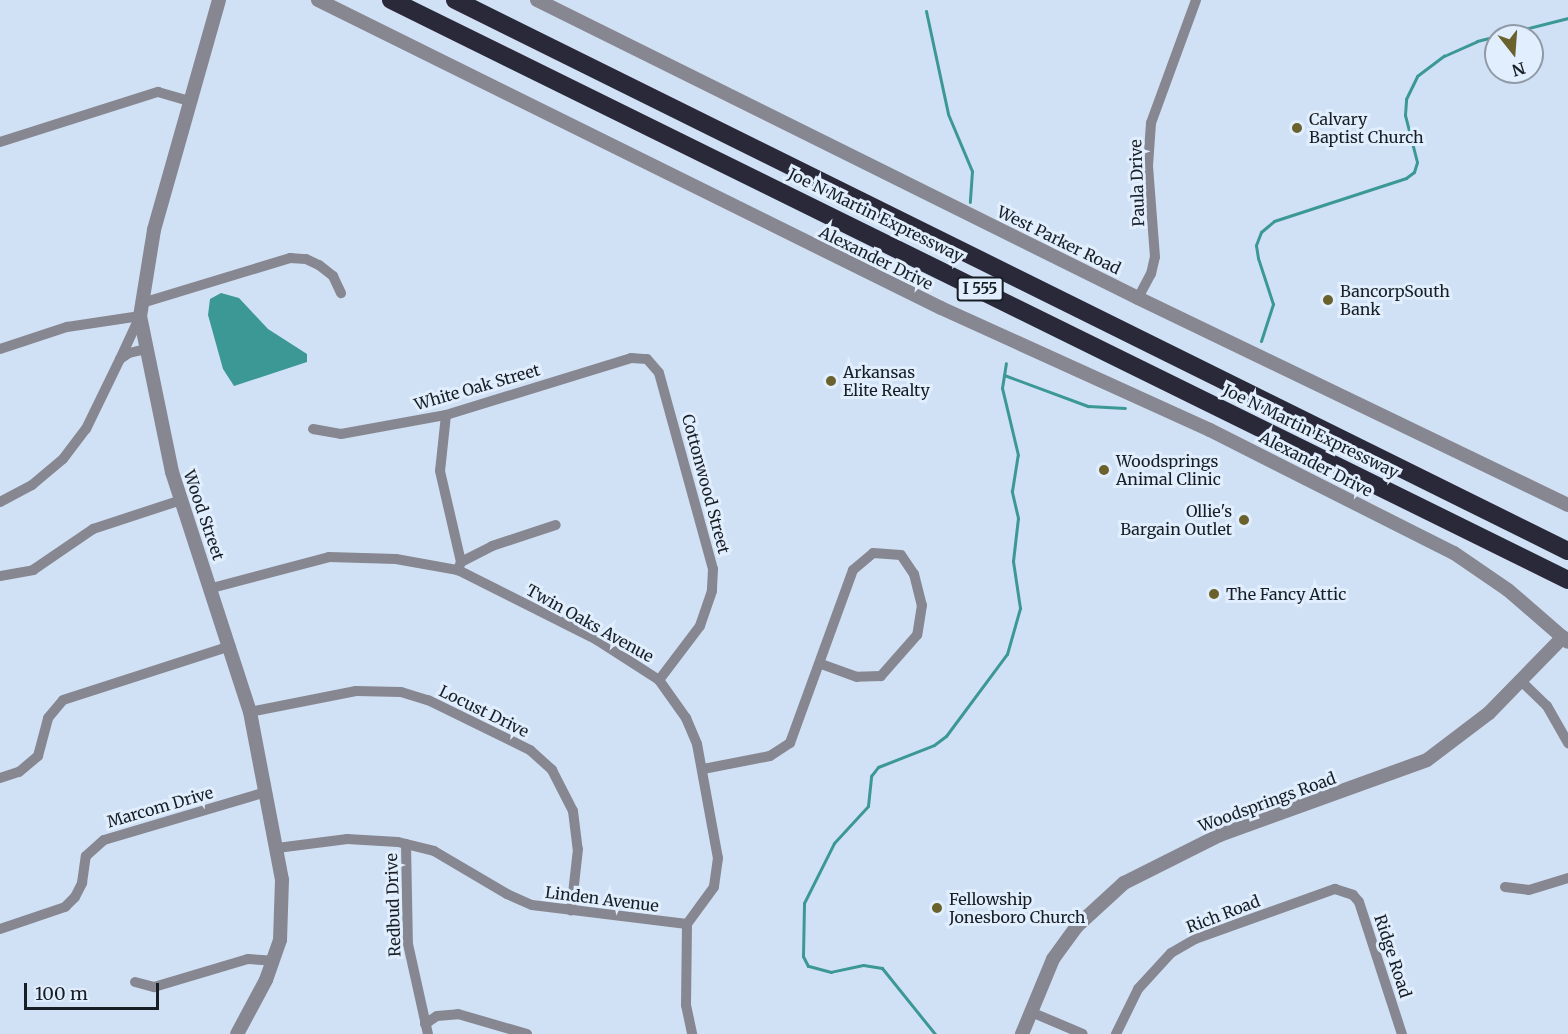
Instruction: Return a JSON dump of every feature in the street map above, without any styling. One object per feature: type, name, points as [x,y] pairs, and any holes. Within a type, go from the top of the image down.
[{"type":"highway","name":"Joe N Martin Expressway","points":[[391,0],[1568,580]]},
{"type":"highway","name":"Joe N Martin Expressway","points":[[455,0],[1568,551]]},
{"type":"highway","points":[[1518,555],[1568,587]]},
{"type":"street","name":"Wood Street","points":[[219,0],[154,230],[141,310],[162,437],[250,712],[277,848],[284,907],[274,961],[237,1034]]},
{"type":"street","name":"Alexander Drive","points":[[318,0],[930,303],[1210,430],[1454,553],[1484,571],[1565,640]]},
{"type":"street","name":"West Parker Road","points":[[537,0],[1138,298],[1568,505]]},
{"type":"street","name":"Paula Drive","points":[[1138,298],[1151,274],[1155,257],[1148,166],[1151,123],[1196,0]]},
{"type":"street","points":[[0,142],[158,92],[189,101]]},
{"type":"street","points":[[0,349],[67,327],[141,310],[290,258],[306,259],[319,265],[333,276],[342,293]]},
{"type":"street","points":[[0,502],[32,485],[75,445],[93,418],[141,310]]},
{"type":"street","points":[[120,359],[129,353],[147,349]]},
{"type":"street","name":"White Oak Street","points":[[313,429],[341,434],[446,415],[631,358],[647,359]]},
{"type":"street","name":"Cottonwood Street","points":[[647,359],[659,373],[713,569],[712,591],[700,626],[659,680]]},
{"type":"street","points":[[446,415],[440,456],[442,489],[460,566],[492,546],[556,525]]},
{"type":"street","points":[[0,576],[33,570],[93,530],[181,500]]},
{"type":"street","points":[[703,769],[762,759],[785,748],[822,664],[853,570],[873,553],[901,555],[914,574],[922,605],[917,635],[881,676],[857,677],[822,664]]},
{"type":"street","name":"Twin Oaks Avenue","points":[[212,588],[329,557],[396,559],[460,566],[604,644],[659,680],[686,718],[703,769],[715,834],[717,873],[714,887],[687,924]]},
{"type":"street","name":"Woodsprings Road","points":[[1022,1034],[1053,959],[1077,926],[1124,883],[1220,835],[1427,760],[1489,713],[1565,640]]},
{"type":"street","points":[[0,778],[20,772],[38,756],[48,718],[63,700],[230,646]]},
{"type":"street","points":[[1521,681],[1547,706],[1568,743]]},
{"type":"street","name":"Locust Drive","points":[[250,712],[356,691],[401,692],[428,700],[530,750],[552,770],[573,810],[578,849],[571,911]]},
{"type":"street","name":"Marcom Drive","points":[[0,929],[65,907],[79,890],[86,856],[104,840],[266,792]]},
{"type":"street","name":"Linden Avenue","points":[[277,848],[348,839],[406,844],[434,851],[517,899],[571,911],[687,924]]},
{"type":"street","name":"Redbud Drive","points":[[406,844],[408,944],[427,1029]]},
{"type":"street","points":[[1505,887],[1529,890],[1568,878]]},
{"type":"street","name":"Rich Road","points":[[1116,1034],[1143,982],[1179,948],[1329,890],[1348,892]]},
{"type":"street","name":"Ridge Road","points":[[1348,892],[1359,902],[1402,1034]]},
{"type":"street","points":[[687,924],[686,1005],[692,1034]]},
{"type":"street","points":[[135,982],[154,987],[249,959],[274,961]]},
{"type":"street","points":[[1031,1011],[1083,1034]]},
{"type":"street","points":[[427,1029],[438,1016],[458,1014],[527,1034]]},
{"type":"shaded area","points":[[221,293],[239,298],[268,329],[307,354],[307,362],[234,386],[223,369],[208,315],[210,299]]},
{"type":"waterway","points":[[926,11],[948,114],[972,171],[970,202]]},
{"type":"waterway","points":[[1261,341],[1273,304],[1258,258],[1256,245],[1261,232],[1274,221],[1406,178],[1414,172],[1417,162],[1405,115],[1406,99],[1417,76],[1444,56],[1477,41],[1568,18]]},
{"type":"waterway","points":[[935,1034],[882,968],[863,965],[831,972],[808,966],[803,956],[804,903],[834,843],[868,806],[871,776],[878,767],[934,745],[946,736],[1007,654],[1020,608],[1013,561],[1018,518],[1012,491],[1018,455],[1002,388],[1006,363]]},
{"type":"waterway","points":[[1004,375],[1088,406],[1125,408]]},
{"type":"place","name":"Calvary Baptist Church","points":[[1297,128]]},
{"type":"place","name":"BancorpSouth Bank","points":[[1328,300]]},
{"type":"place","name":"Arkansas Elite Realty","points":[[831,381]]},
{"type":"place","name":"Woodsprings Animal Clinic","points":[[1104,470]]},
{"type":"place","name":"Ollie's Bargain Outlet","points":[[1244,520]]},
{"type":"place","name":"The Fancy Attic","points":[[1214,594]]},
{"type":"place","name":"Fellowship Jonesboro Church","points":[[937,908]]}]
